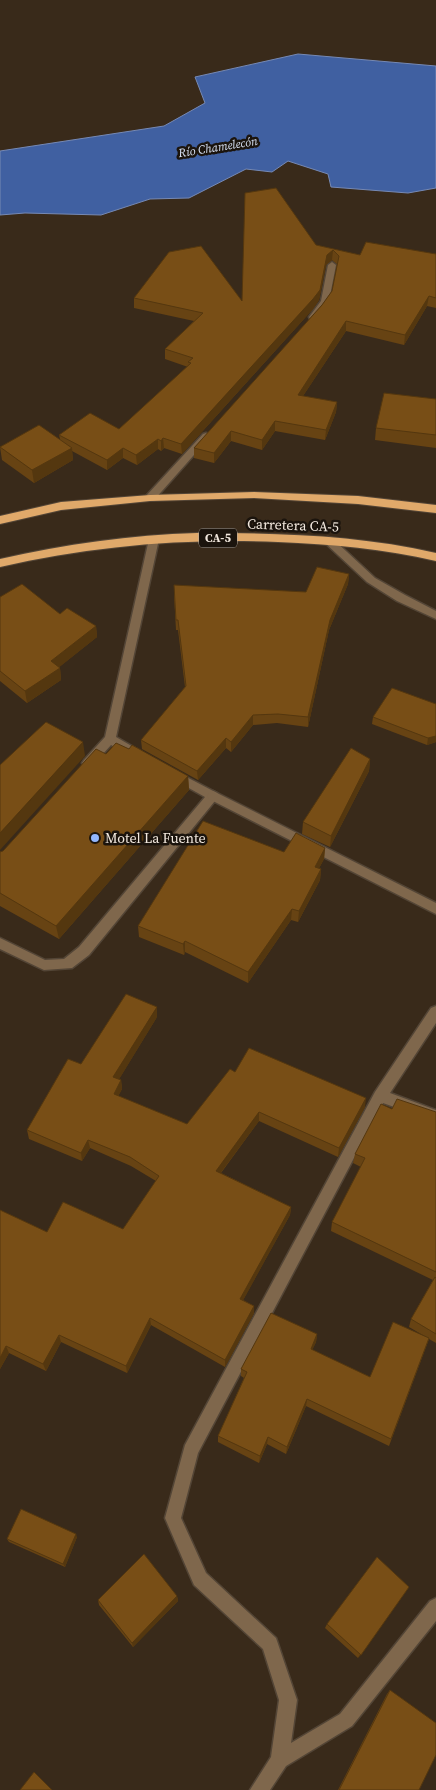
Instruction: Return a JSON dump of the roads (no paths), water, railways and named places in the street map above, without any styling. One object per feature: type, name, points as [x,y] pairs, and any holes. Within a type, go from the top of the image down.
[{"type":"highway","name":"Carretera CA-5","points":[[0,520],[61,506],[150,498],[254,495],[358,500],[436,509]]},
{"type":"highway","name":"Carretera CA-5","points":[[0,563],[47,552],[154,539],[239,537],[328,540],[412,551],[436,557]]},
{"type":"street","points":[[304,327],[325,301],[332,265]]},
{"type":"street","points":[[150,498],[210,431]]},
{"type":"street","points":[[78,775],[110,739],[154,539]]},
{"type":"street","points":[[328,540],[371,580],[401,598],[436,615]]},
{"type":"street","points":[[110,739],[213,796],[436,909]]},
{"type":"street","points":[[0,943],[44,965],[67,964],[84,951],[213,796]]},
{"type":"street","points":[[280,1760],[288,1700],[270,1644],[200,1579],[173,1518],[191,1451],[380,1096],[436,1012]]},
{"type":"street","points":[[380,1096],[436,1116]]},
{"type":"street","points":[[259,1790],[280,1760],[346,1720],[436,1607]]},
{"type":"water","name":"Río Chamelecón","points":[[298,54],[436,66],[436,188],[408,193],[331,187],[328,174],[288,161],[272,172],[246,169],[189,198],[150,199],[101,215],[25,213],[0,215],[0,151],[164,126],[205,103],[195,77]]},
{"type":"place","name":"Motel La Fuente","points":[[95,838]]}]
